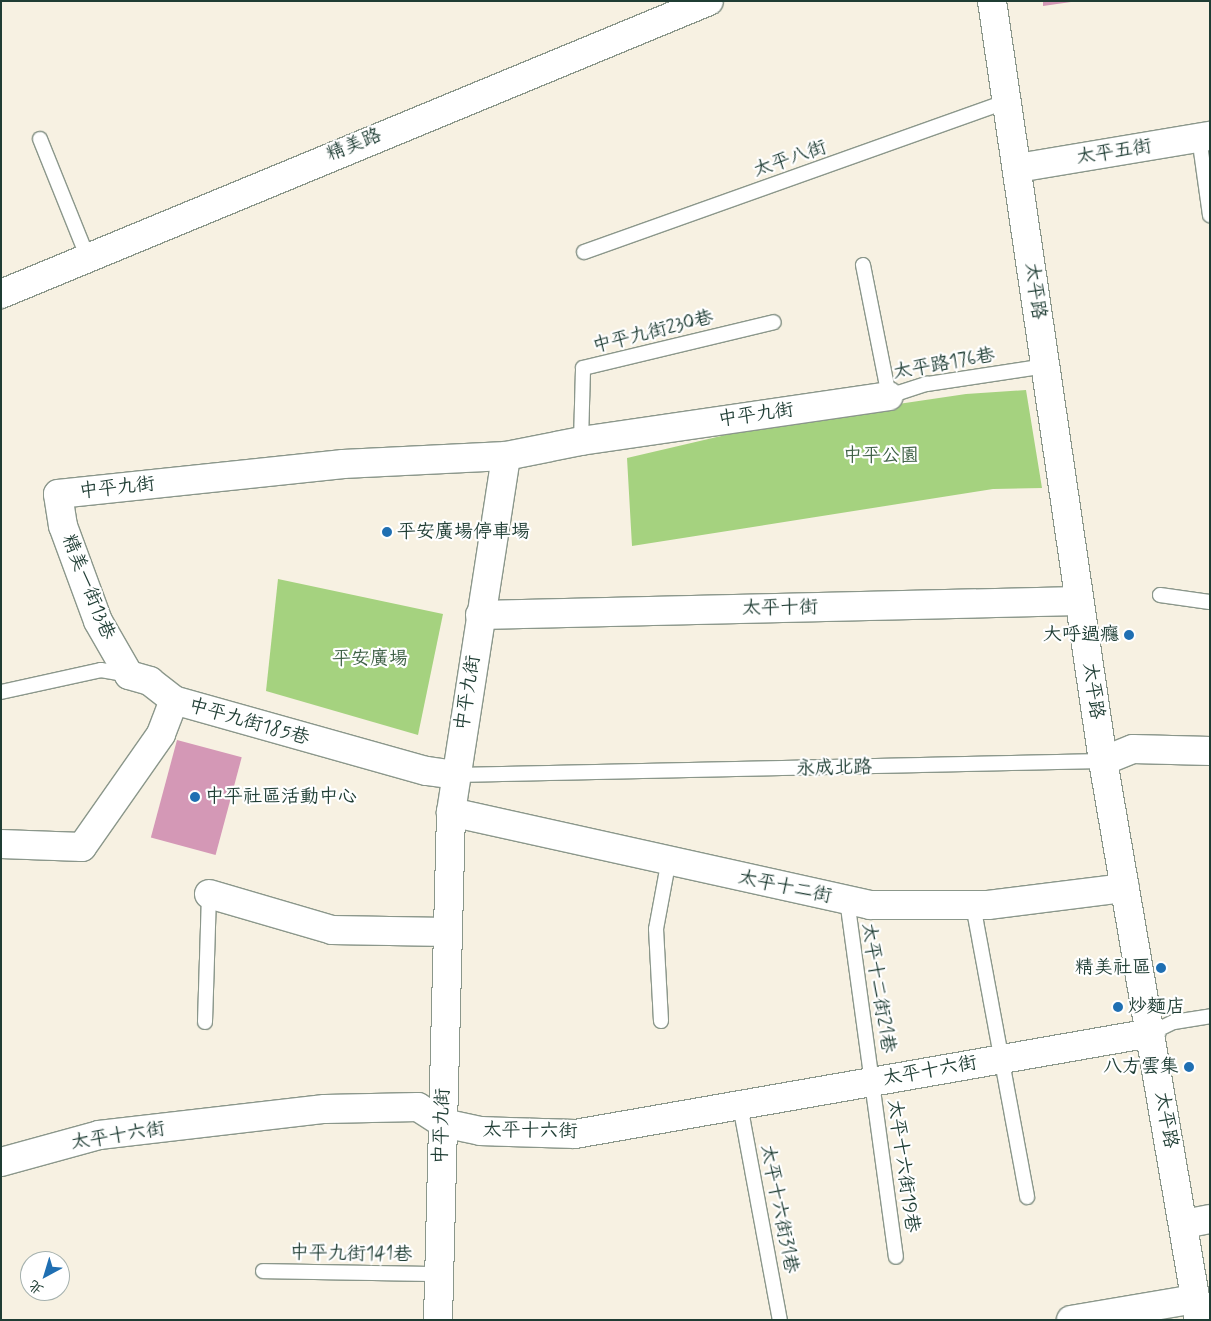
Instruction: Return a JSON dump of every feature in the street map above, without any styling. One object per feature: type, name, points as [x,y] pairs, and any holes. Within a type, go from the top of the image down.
[{"type":"street","name":"精美路","points":[[1,294],[87,256],[709,1]]},
{"type":"street","name":"太平路","points":[[992,1],[1018,168],[1103,761],[1152,1033],[1197,1221],[1197,1309]]},
{"type":"street","name":"太平五街","points":[[1018,168],[1204,136]]},
{"type":"street","name":"中平九街","points":[[58,494],[343,464],[506,456],[581,440],[889,396]]},
{"type":"street","name":"中平九街","points":[[438,1320],[451,812],[506,456]]},
{"type":"street","name":"精美一街13巷","points":[[58,494],[63,526],[98,621],[128,675],[150,681],[174,700]]},
{"type":"street","name":"太平十街","points":[[480,615],[1079,601]]},
{"type":"street","name":"中平九街185巷","points":[[1,844],[82,847],[161,734],[174,700],[426,771],[456,775]]},
{"type":"street","name":"永成北路","points":[[1103,761],[1133,749],[1210,751]]},
{"type":"street","name":"太平十二街","points":[[451,812],[870,905],[973,905],[1125,888]]},
{"type":"street","points":[[209,894],[332,930],[447,932]]},
{"type":"street","name":"太平十六街","points":[[1,1162],[99,1135],[325,1109],[418,1107],[443,1123],[480,1132],[575,1134],[1000,1058],[1152,1033]]},
{"type":"street","points":[[1071,1320],[1197,1309]]},
{"type":"lane","name":"太平八街","points":[[584,252],[1008,101]]},
{"type":"lane","points":[[1204,136],[1210,215]]},
{"type":"lane","points":[[40,139],[87,256]]},
{"type":"lane","name":"太平路176巷","points":[[863,265],[889,396],[927,384],[1046,366]]},
{"type":"lane","name":"中平九街230巷","points":[[581,440],[583,368],[774,322]]},
{"type":"lane","points":[[1160,595],[1210,602]]},
{"type":"lane","name":"精美一街13巷","points":[[1,692],[101,670],[128,675]]},
{"type":"lane","name":"永成北路","points":[[456,775],[1103,761]]},
{"type":"lane","points":[[661,1021],[656,928],[669,859]]},
{"type":"lane","points":[[205,1022],[209,894]]},
{"type":"lane","name":"太平十二街21巷","points":[[847,900],[873,1081]]},
{"type":"lane","points":[[973,905],[1027,1197]]},
{"type":"lane","points":[[1152,1033],[1174,1022],[1210,1016]]},
{"type":"lane","name":"太平十六街19巷","points":[[873,1081],[896,1256]]},
{"type":"lane","name":"太平十六街31巷","points":[[740,1105],[780,1320]]},
{"type":"lane","name":"中平九街141巷","points":[[263,1270],[438,1274]]},
{"type":"green space","name":"中平公園","points":[[1026,390],[1042,488],[993,489],[632,546],[627,458],[790,420],[966,394]]},
{"type":"green space","name":"平安廣場","points":[[278,579],[443,614],[418,735],[266,691]]},
{"type":"building","points":[[1043,1],[1071,1],[1071,2],[1043,6]]},
{"type":"building","name":"中平社區活動中心","points":[[177,740],[242,757],[216,855],[151,838]]},
{"type":"place","name":"平安廣場停車場","points":[[387,532]]},
{"type":"place","name":"大呼過癮","points":[[1129,635]]},
{"type":"place","name":"中平社區活動中心","points":[[195,797]]},
{"type":"place","name":"精美社區","points":[[1161,968]]},
{"type":"place","name":"炒麵店","points":[[1118,1007]]},
{"type":"place","name":"八方雲集","points":[[1189,1067]]}]
